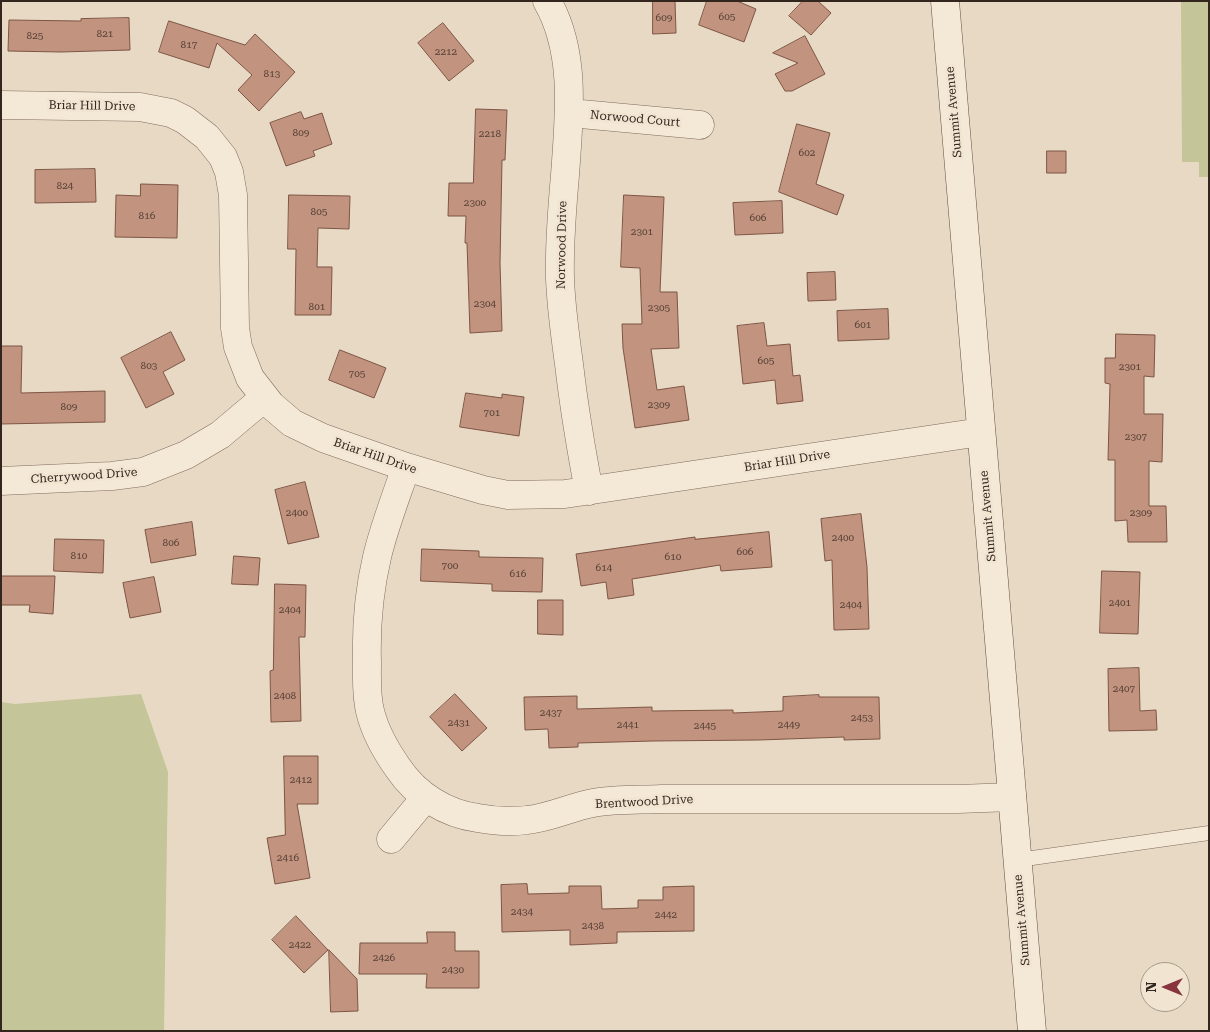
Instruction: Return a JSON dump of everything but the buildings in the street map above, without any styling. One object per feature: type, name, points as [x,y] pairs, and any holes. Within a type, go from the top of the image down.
[{"type":"street","name":"Norwood Drive","points":[[547,1],[563,40],[570,113],[560,227],[560,277],[562,314],[576,424],[589,491]]},
{"type":"street","name":"Summit Avenue","points":[[945,1],[1032,1031]]},
{"type":"street","name":"Briar Hill Drive","points":[[1,106],[140,107],[171,113],[185,120],[207,137],[223,157],[229,172],[233,195],[235,328],[238,347],[250,378],[264,398],[292,423],[323,438],[406,467],[483,490],[508,495],[565,494],[981,432]]},
{"type":"street","name":"Norwood Court","points":[[570,113],[700,125]]},
{"type":"street","name":"Cherrywood Drive","points":[[1,481],[112,476],[144,472],[186,455],[220,435],[264,398]]},
{"type":"street","name":"Brentwood Drive","points":[[406,467],[377,557],[369,606],[366,647],[367,685],[369,710],[377,733],[390,757],[406,780],[426,798],[452,812],[477,818],[503,821],[528,820],[612,801],[661,799],[958,799],[1012,797]]},
{"type":"street","points":[[391,839],[426,798]]},
{"type":"lane","points":[[1018,860],[1209,833]]},
{"type":"green space","points":[[1181,1],[1209,1],[1209,177],[1199,177],[1199,162],[1182,162]]},
{"type":"green space","points":[[141,694],[168,772],[164,1031],[1,1031],[1,702],[15,704]]}]
